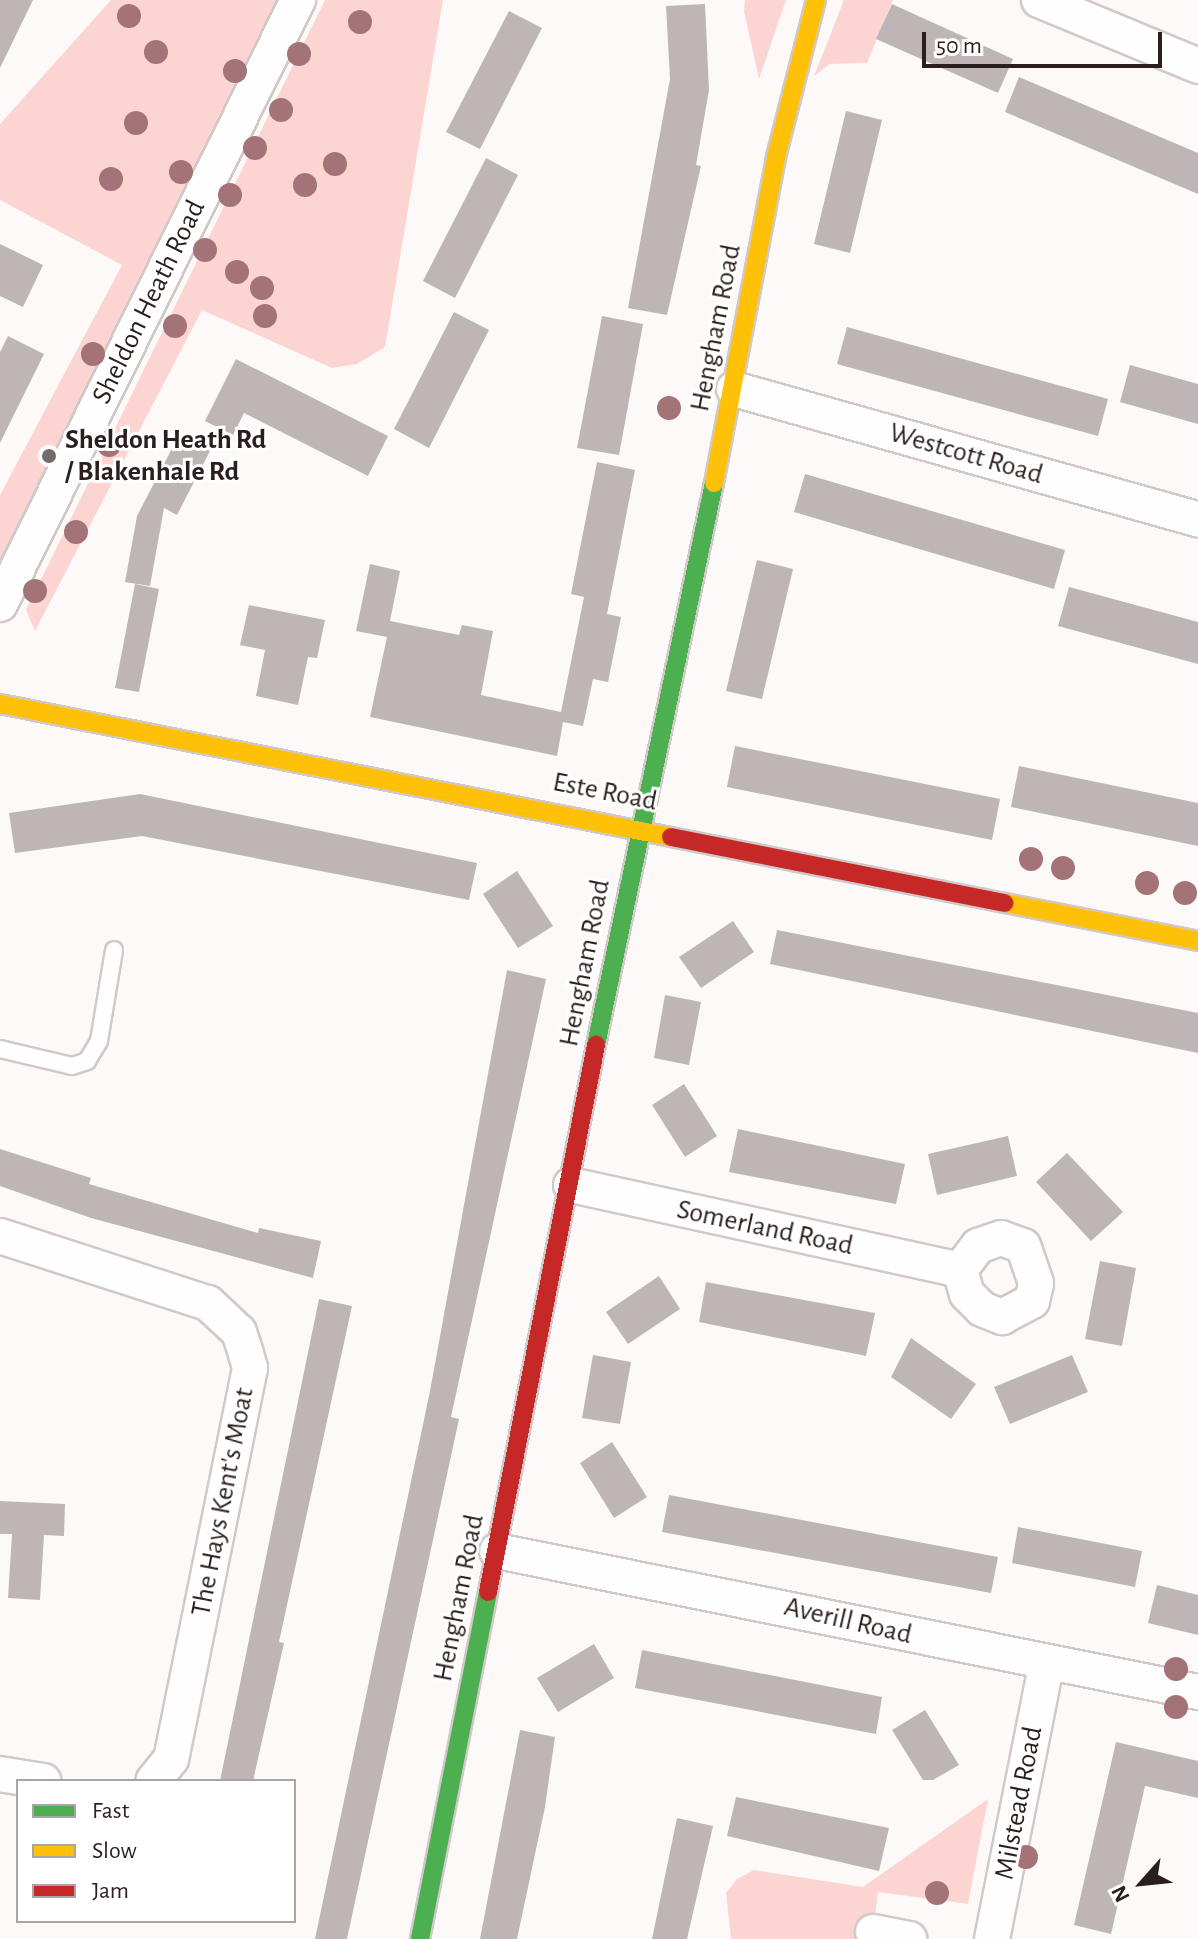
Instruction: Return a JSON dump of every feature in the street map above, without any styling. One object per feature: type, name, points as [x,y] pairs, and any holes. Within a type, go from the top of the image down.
[{"type":"street","name":"Sheldon Heath Road","points":[[0,604],[298,0]]},
{"type":"street","name":"Hengham Road","points":[[420,1939],[571,1185],[639,827],[734,389],[776,157],[816,0]]},
{"type":"street","points":[[1039,0],[1198,66]]},
{"type":"street","name":"Westcott Road","points":[[734,389],[1198,519]]},
{"type":"street","name":"Este Road","points":[[0,704],[639,827],[1198,941]]},
{"type":"street","name":"Somerland Road","points":[[571,1185],[960,1270]]},
{"type":"street","name":"The Hays Kent's Moat","points":[[0,1236],[208,1303],[239,1332],[250,1368],[171,1759],[155,1779]]},
{"type":"street","name":"Averill Road","points":[[497,1551],[1046,1666],[1198,1692]]},
{"type":"street","name":"Milstead Road","points":[[992,1939],[1046,1666]]},
{"type":"street","points":[[0,1774],[31,1779]]},
{"type":"street","points":[[873,1932],[909,1939]]},
{"type":"lane","points":[[0,1049],[72,1066],[87,1061],[99,1041],[114,950]]},
{"type":"shaded area","points":[[111,0],[282,0],[169,236],[0,560],[0,495],[122,265],[0,200],[0,124]]},
{"type":"shaded area","points":[[325,0],[443,0],[385,347],[357,364],[332,368],[202,310],[35,631],[26,610]]},
{"type":"shaded area","points":[[745,0],[786,0],[759,79],[744,11]]},
{"type":"shaded area","points":[[844,0],[893,0],[867,63],[830,64],[814,76]]},
{"type":"shaded area","points":[[988,1799],[968,1904],[878,1892],[872,1939],[731,1939],[726,1893],[737,1879],[754,1870],[863,1887]]},
{"type":"building","points":[[0,0],[33,0],[0,68]]},
{"type":"building","points":[[705,4],[709,90],[696,165],[701,166],[667,315],[628,308],[670,79],[666,6]]},
{"type":"building","points":[[892,4],[1013,59],[998,93],[876,39]]},
{"type":"building","points":[[509,11],[542,28],[480,149],[446,132]]},
{"type":"building","points":[[1019,77],[1198,153],[1198,194],[1005,112]]},
{"type":"building","points":[[846,111],[882,120],[850,253],[814,244]]},
{"type":"building","points":[[486,158],[518,175],[455,298],[423,281]]},
{"type":"building","points":[[0,244],[43,265],[23,307],[0,296]]},
{"type":"building","points":[[454,312],[489,330],[429,448],[394,429]]},
{"type":"building","points":[[602,316],[643,324],[619,455],[577,448]]},
{"type":"building","points":[[847,327],[1108,399],[1098,436],[837,364]]},
{"type":"building","points":[[8,336],[44,354],[0,443],[0,352]]},
{"type":"building","points":[[236,359],[388,436],[368,476],[244,413],[233,435],[205,421]]},
{"type":"building","points":[[1130,365],[1198,384],[1198,424],[1120,402]]},
{"type":"building","points":[[179,435],[210,451],[177,515],[164,508],[150,586],[125,582],[137,516]]},
{"type":"building","points":[[597,462],[635,470],[607,614],[621,617],[608,682],[593,679],[583,726],[563,722],[557,756],[370,717],[387,637],[356,631],[370,564],[400,571],[390,621],[459,635],[462,625],[493,631],[481,695],[561,712],[584,597],[571,594]]},
{"type":"building","points":[[805,474],[1065,550],[1054,589],[794,512]]},
{"type":"building","points":[[757,560],[793,569],[762,699],[726,691]]},
{"type":"building","points":[[135,584],[159,589],[139,692],[115,688]]},
{"type":"building","points":[[1069,587],[1198,622],[1198,664],[1058,626]]},
{"type":"building","points":[[249,605],[325,620],[317,658],[308,657],[298,705],[256,696],[265,650],[240,645]]},
{"type":"building","points":[[735,746],[1000,799],[992,840],[727,787]]},
{"type":"building","points":[[1019,766],[1198,803],[1198,846],[1011,807]]},
{"type":"building","points":[[140,794],[477,863],[469,900],[142,836],[15,853],[9,813]]},
{"type":"building","points":[[517,871],[553,926],[518,948],[483,894]]},
{"type":"building","points":[[733,921],[754,952],[701,988],[679,957]]},
{"type":"building","points":[[777,930],[1198,1013],[1198,1053],[770,964]]},
{"type":"building","points":[[507,970],[546,979],[451,1417],[459,1419],[347,1939],[315,1939],[430,1391]]},
{"type":"building","points":[[665,995],[701,1002],[689,1065],[654,1058]]},
{"type":"building","points":[[684,1084],[717,1136],[685,1157],[652,1105]]},
{"type":"building","points":[[738,1129],[905,1164],[896,1204],[729,1172]]},
{"type":"building","points":[[1008,1136],[1017,1176],[937,1195],[928,1154]]},
{"type":"building","points":[[0,1149],[91,1178],[89,1184],[258,1233],[259,1228],[321,1241],[313,1278],[91,1218],[0,1186]]},
{"type":"building","points":[[1067,1153],[1123,1212],[1091,1241],[1036,1182]]},
{"type":"building","points":[[1100,1261],[1136,1268],[1122,1346],[1085,1339]]},
{"type":"building","points":[[659,1276],[680,1309],[628,1344],[606,1312]]},
{"type":"building","points":[[706,1282],[875,1313],[866,1356],[699,1322]]},
{"type":"building","points":[[319,1299],[352,1306],[279,1642],[284,1643],[253,1779],[220,1779]]},
{"type":"building","points":[[911,1338],[976,1384],[951,1419],[891,1377]]},
{"type":"building","points":[[593,1355],[631,1362],[620,1424],[582,1418]]},
{"type":"building","points":[[1072,1355],[1088,1392],[1010,1424],[994,1387]]},
{"type":"building","points":[[612,1442],[647,1497],[614,1518],[580,1463]]},
{"type":"building","points":[[669,1495],[998,1557],[991,1593],[662,1532]]},
{"type":"building","points":[[0,1501],[65,1504],[64,1536],[44,1535],[40,1600],[8,1598],[12,1534],[0,1534]]},
{"type":"building","points":[[1018,1527],[1142,1551],[1135,1587],[1012,1563]]},
{"type":"building","points":[[1157,1585],[1198,1595],[1198,1635],[1148,1623]]},
{"type":"building","points":[[594,1644],[614,1678],[558,1712],[537,1678]]},
{"type":"building","points":[[642,1650],[882,1697],[876,1734],[635,1688]]},
{"type":"building","points":[[925,1710],[959,1765],[933,1780],[923,1780],[892,1730]]},
{"type":"building","points":[[520,1730],[555,1737],[545,1807],[517,1939],[480,1939]]},
{"type":"building","points":[[1116,1742],[1198,1761],[1198,1798],[1145,1786],[1111,1934],[1074,1925]]},
{"type":"building","points":[[736,1797],[889,1828],[879,1871],[727,1836]]},
{"type":"building","points":[[677,1818],[713,1826],[687,1939],[652,1939]]},
{"type":"traffic: fast","points":[[596,1045],[714,483]]},
{"type":"traffic: fast","points":[[420,1939],[488,1592]]},
{"type":"traffic: slow","points":[[714,483],[776,157],[816,0]]},
{"type":"traffic: slow","points":[[0,704],[671,837]]},
{"type":"traffic: slow","points":[[1005,903],[1198,941]]},
{"type":"traffic: jam","points":[[671,837],[1005,903]]},
{"type":"traffic: jam","points":[[488,1592],[596,1045]]},
{"type":"place","name":"Sheldon Heath Rd / Blakenhale Rd","points":[[49,456]]}]
